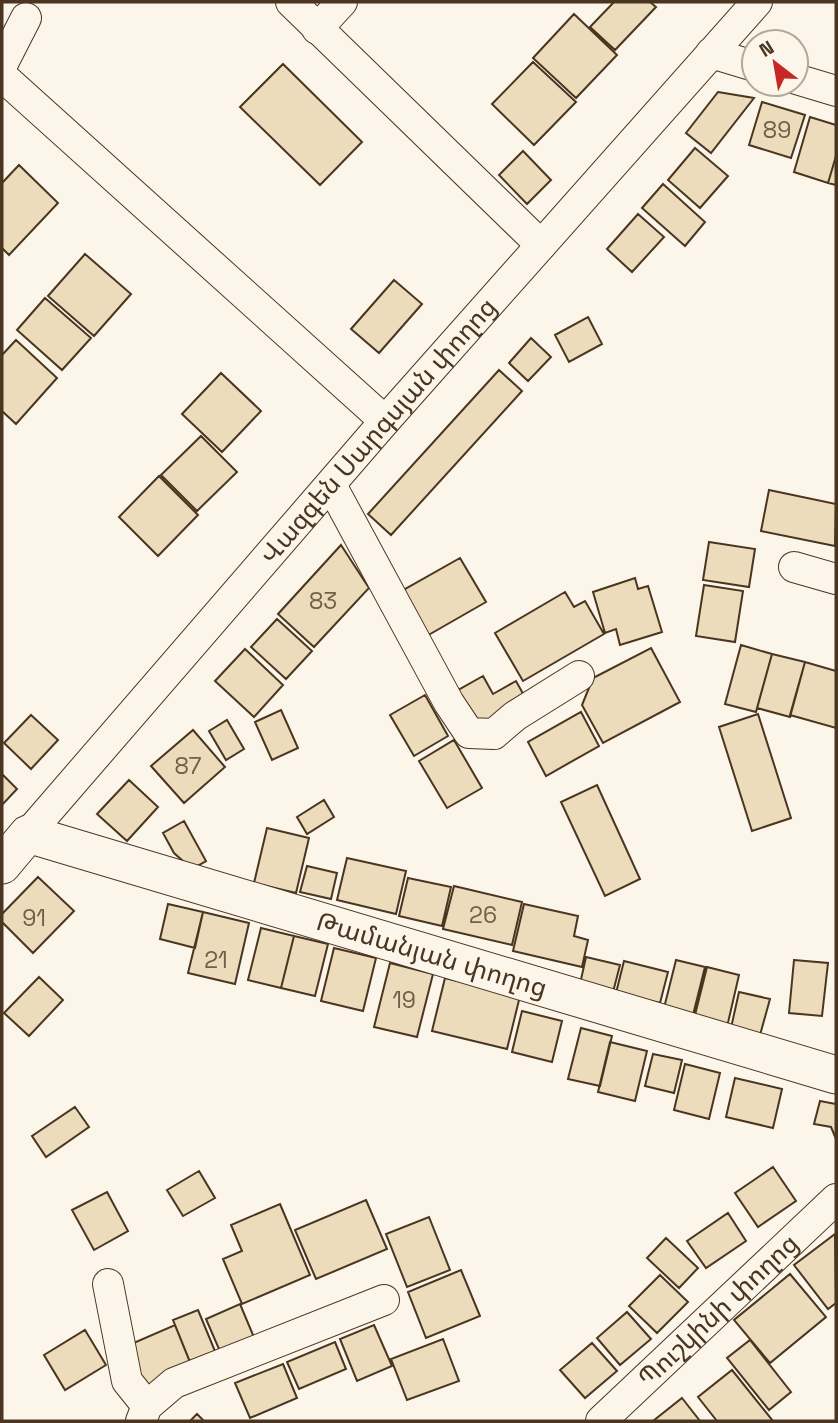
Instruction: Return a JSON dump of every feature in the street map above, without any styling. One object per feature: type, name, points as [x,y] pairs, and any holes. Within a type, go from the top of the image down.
[{"type":"main road","name":"Վազգեն Սարգսյան փողոց","points":[[2,865],[28,834]]},
{"type":"main road","name":"Թամանյան փողոց","points":[[28,834],[836,1075]]},
{"type":"street","points":[[291,2],[541,245]]},
{"type":"street","points":[[317,29],[342,2]]},
{"type":"street","name":"Վազգեն Սարգսյան փողոց","points":[[28,834],[384,421],[757,2]]},
{"type":"street","points":[[2,65],[26,18]]},
{"type":"street","points":[[710,53],[740,62]]},
{"type":"street","points":[[2,76],[384,421]]},
{"type":"street","points":[[810,83],[836,91]]},
{"type":"street","points":[[331,485],[449,703],[469,733],[494,734],[515,716],[579,676]]},
{"type":"street","points":[[794,567],[836,579]]},
{"type":"street","name":"Պուշկինի փողոց","points":[[601,1421],[836,1199]]},
{"type":"street","points":[[108,1284],[127,1381],[144,1414],[174,1383],[384,1300]]},
{"type":"building","points":[[614,2],[650,2],[656,7],[615,50],[590,27]]},
{"type":"building","points":[[574,14],[617,55],[576,98],[533,58]]},
{"type":"building","points":[[533,62],[576,102],[534,145],[492,104]]},
{"type":"building","points":[[283,64],[362,142],[320,185],[240,107]]},
{"type":"building","points":[[718,92],[740,96],[740,98],[754,98],[711,153],[686,133]]},
{"type":"building","points":[[762,102],[805,115],[791,158],[749,145]]},
{"type":"building","points":[[810,117],[836,125],[836,156],[828,183],[794,172]]},
{"type":"building","points":[[695,148],[728,176],[700,208],[668,180]]},
{"type":"building","points":[[523,151],[551,180],[527,204],[499,175]]},
{"type":"building","points":[[836,156],[836,185],[828,183]]},
{"type":"building","points":[[19,165],[58,203],[9,255],[2,248],[2,183]]},
{"type":"building","points":[[663,184],[705,222],[685,246],[642,208]]},
{"type":"building","points":[[638,214],[664,237],[632,272],[607,249]]},
{"type":"building","points":[[85,254],[131,294],[94,336],[48,296]]},
{"type":"building","points":[[394,280],[422,304],[379,353],[351,329]]},
{"type":"building","points":[[45,298],[91,338],[62,370],[17,330]]},
{"type":"building","points":[[588,317],[602,344],[569,362],[555,335]]},
{"type":"building","points":[[531,338],[551,357],[528,381],[509,363]]},
{"type":"building","points":[[16,340],[57,378],[16,424],[2,411],[2,355]]},
{"type":"building","points":[[499,370],[522,391],[391,535],[368,514]]},
{"type":"building","points":[[221,373],[261,411],[222,452],[182,414]]},
{"type":"building","points":[[201,436],[237,472],[197,511],[161,475]]},
{"type":"building","points":[[159,476],[198,515],[158,556],[119,517]]},
{"type":"building","points":[[769,490],[836,504],[835,546],[761,531]]},
{"type":"building","points":[[709,542],[755,549],[749,587],[703,580]]},
{"type":"building","points":[[341,545],[369,588],[314,647],[278,614]]},
{"type":"building","points":[[460,558],[486,602],[425,637],[400,592]]},
{"type":"building","points":[[635,578],[638,589],[648,586],[662,632],[620,645],[616,629],[605,633],[593,592]]},
{"type":"building","points":[[704,585],[743,591],[735,642],[696,636]]},
{"type":"building","points":[[565,592],[574,607],[585,601],[604,634],[523,681],[495,633]]},
{"type":"building","points":[[277,619],[312,651],[286,679],[251,647]]},
{"type":"building","points":[[741,645],[772,654],[756,712],[725,704]]},
{"type":"building","points":[[651,648],[680,702],[603,743],[582,705],[593,678]]},
{"type":"building","points":[[245,649],[283,685],[254,717],[215,681]]},
{"type":"building","points":[[772,654],[805,662],[790,717],[757,708]]},
{"type":"building","points":[[805,662],[836,671],[836,728],[790,715]]},
{"type":"building","points":[[483,676],[493,694],[516,681],[526,699],[474,730],[453,693]]},
{"type":"building","points":[[425,695],[448,736],[414,756],[390,715]]},
{"type":"building","points":[[281,710],[298,748],[272,760],[255,722]]},
{"type":"building","points":[[581,712],[599,746],[546,776],[528,742]]},
{"type":"building","points":[[758,714],[791,818],[752,831],[719,727]]},
{"type":"building","points":[[31,715],[58,740],[31,769],[4,743]]},
{"type":"building","points":[[227,720],[244,749],[226,760],[209,731]]},
{"type":"building","points":[[193,730],[225,767],[184,803],[151,766]]},
{"type":"building","points":[[454,740],[482,788],[447,808],[419,761]]},
{"type":"building","points":[[2,774],[17,789],[2,805]]},
{"type":"building","points":[[129,780],[158,807],[127,841],[97,814]]},
{"type":"building","points":[[597,785],[640,879],[605,896],[561,802]]},
{"type":"building","points":[[324,800],[334,817],[307,834],[297,817]]},
{"type":"building","points":[[184,821],[206,861],[192,869],[174,853],[163,833]]},
{"type":"building","points":[[267,828],[309,838],[296,893],[254,883]]},
{"type":"building","points":[[347,858],[406,871],[396,914],[337,900]]},
{"type":"building","points":[[307,866],[337,873],[331,899],[300,892]]},
{"type":"building","points":[[38,877],[74,911],[33,953],[2,922],[2,914]]},
{"type":"building","points":[[408,878],[451,887],[442,926],[399,916]]},
{"type":"building","points":[[454,886],[522,902],[512,945],[443,929]]},
{"type":"building","points":[[168,904],[203,912],[195,948],[160,939]]},
{"type":"building","points":[[524,904],[578,916],[574,936],[588,940],[582,967],[513,951]]},
{"type":"building","points":[[203,912],[249,923],[235,984],[188,973]]},
{"type":"building","points":[[261,928],[294,936],[281,988],[248,980]]},
{"type":"building","points":[[294,936],[328,944],[315,996],[281,988]]},
{"type":"building","points":[[334,948],[376,958],[363,1011],[321,1001]]},
{"type":"building","points":[[586,957],[620,965],[613,992],[580,984]]},
{"type":"building","points":[[676,960],[705,967],[692,1019],[663,1012]]},
{"type":"building","points":[[794,960],[828,963],[822,1016],[789,1013]]},
{"type":"building","points":[[624,961],[668,972],[660,1003],[616,993]]},
{"type":"building","points":[[390,963],[433,974],[417,1037],[374,1027]]},
{"type":"building","points":[[707,967],[739,975],[727,1027],[694,1019]]},
{"type":"building","points":[[39,977],[63,1000],[29,1036],[4,1013]]},
{"type":"building","points":[[445,978],[520,996],[507,1049],[432,1031]]},
{"type":"building","points":[[739,992],[770,999],[760,1035],[731,1028]]},
{"type":"building","points":[[522,1011],[562,1021],[552,1062],[512,1052]]},
{"type":"building","points":[[581,1028],[612,1036],[600,1086],[568,1079]]},
{"type":"building","points":[[610,1042],[647,1051],[635,1101],[598,1092]]},
{"type":"building","points":[[653,1054],[682,1060],[674,1093],[645,1086]]},
{"type":"building","points":[[685,1064],[720,1073],[709,1119],[674,1110]]},
{"type":"building","points":[[735,1078],[782,1089],[773,1128],[726,1117]]},
{"type":"building","points":[[820,1101],[836,1104],[836,1139],[831,1127],[814,1124]]},
{"type":"building","points":[[75,1107],[89,1127],[46,1157],[32,1136]]},
{"type":"building","points":[[773,1167],[796,1201],[758,1227],[735,1193]]},
{"type":"building","points":[[199,1171],[215,1198],[183,1216],[167,1190]]},
{"type":"building","points":[[107,1192],[128,1231],[94,1250],[72,1210]]},
{"type":"building","points":[[366,1200],[387,1249],[316,1279],[295,1230]]},
{"type":"building","points":[[280,1204],[310,1275],[242,1304],[223,1259],[242,1251],[231,1225]]},
{"type":"building","points":[[728,1213],[746,1241],[706,1268],[687,1241]]},
{"type":"building","points":[[429,1217],[450,1270],[407,1287],[386,1234]]},
{"type":"building","points":[[835,1234],[836,1303],[828,1309],[794,1265]]},
{"type":"building","points":[[666,1238],[698,1268],[679,1288],[647,1258]]},
{"type":"building","points":[[461,1270],[480,1316],[426,1338],[408,1292]]},
{"type":"building","points":[[790,1274],[826,1317],[770,1363],[734,1320]]},
{"type":"building","points":[[660,1275],[688,1302],[657,1333],[629,1306]]},
{"type":"building","points":[[240,1304],[256,1342],[222,1356],[206,1319]]},
{"type":"building","points":[[198,1310],[217,1356],[192,1367],[173,1320]]},
{"type":"building","points":[[627,1312],[651,1339],[620,1365],[597,1338]]},
{"type":"building","points":[[175,1325],[192,1367],[139,1389],[122,1348]]},
{"type":"building","points":[[374,1325],[392,1366],[357,1381],[340,1339]]},
{"type":"building","points":[[85,1330],[106,1365],[65,1390],[44,1355]]},
{"type":"building","points":[[443,1339],[459,1381],[407,1400],[391,1359]]},
{"type":"building","points":[[750,1340],[791,1392],[769,1410],[727,1358]]},
{"type":"building","points":[[335,1342],[346,1369],[299,1389],[287,1362]]},
{"type":"building","points":[[592,1343],[617,1371],[585,1398],[560,1370]]},
{"type":"building","points":[[283,1364],[297,1398],[250,1418],[235,1383]]},
{"type":"building","points":[[732,1370],[773,1421],[717,1421],[698,1397]]},
{"type":"building","points":[[682,1398],[700,1421],[653,1421]]},
{"type":"building","points":[[197,1414],[204,1421],[190,1421]]}]
